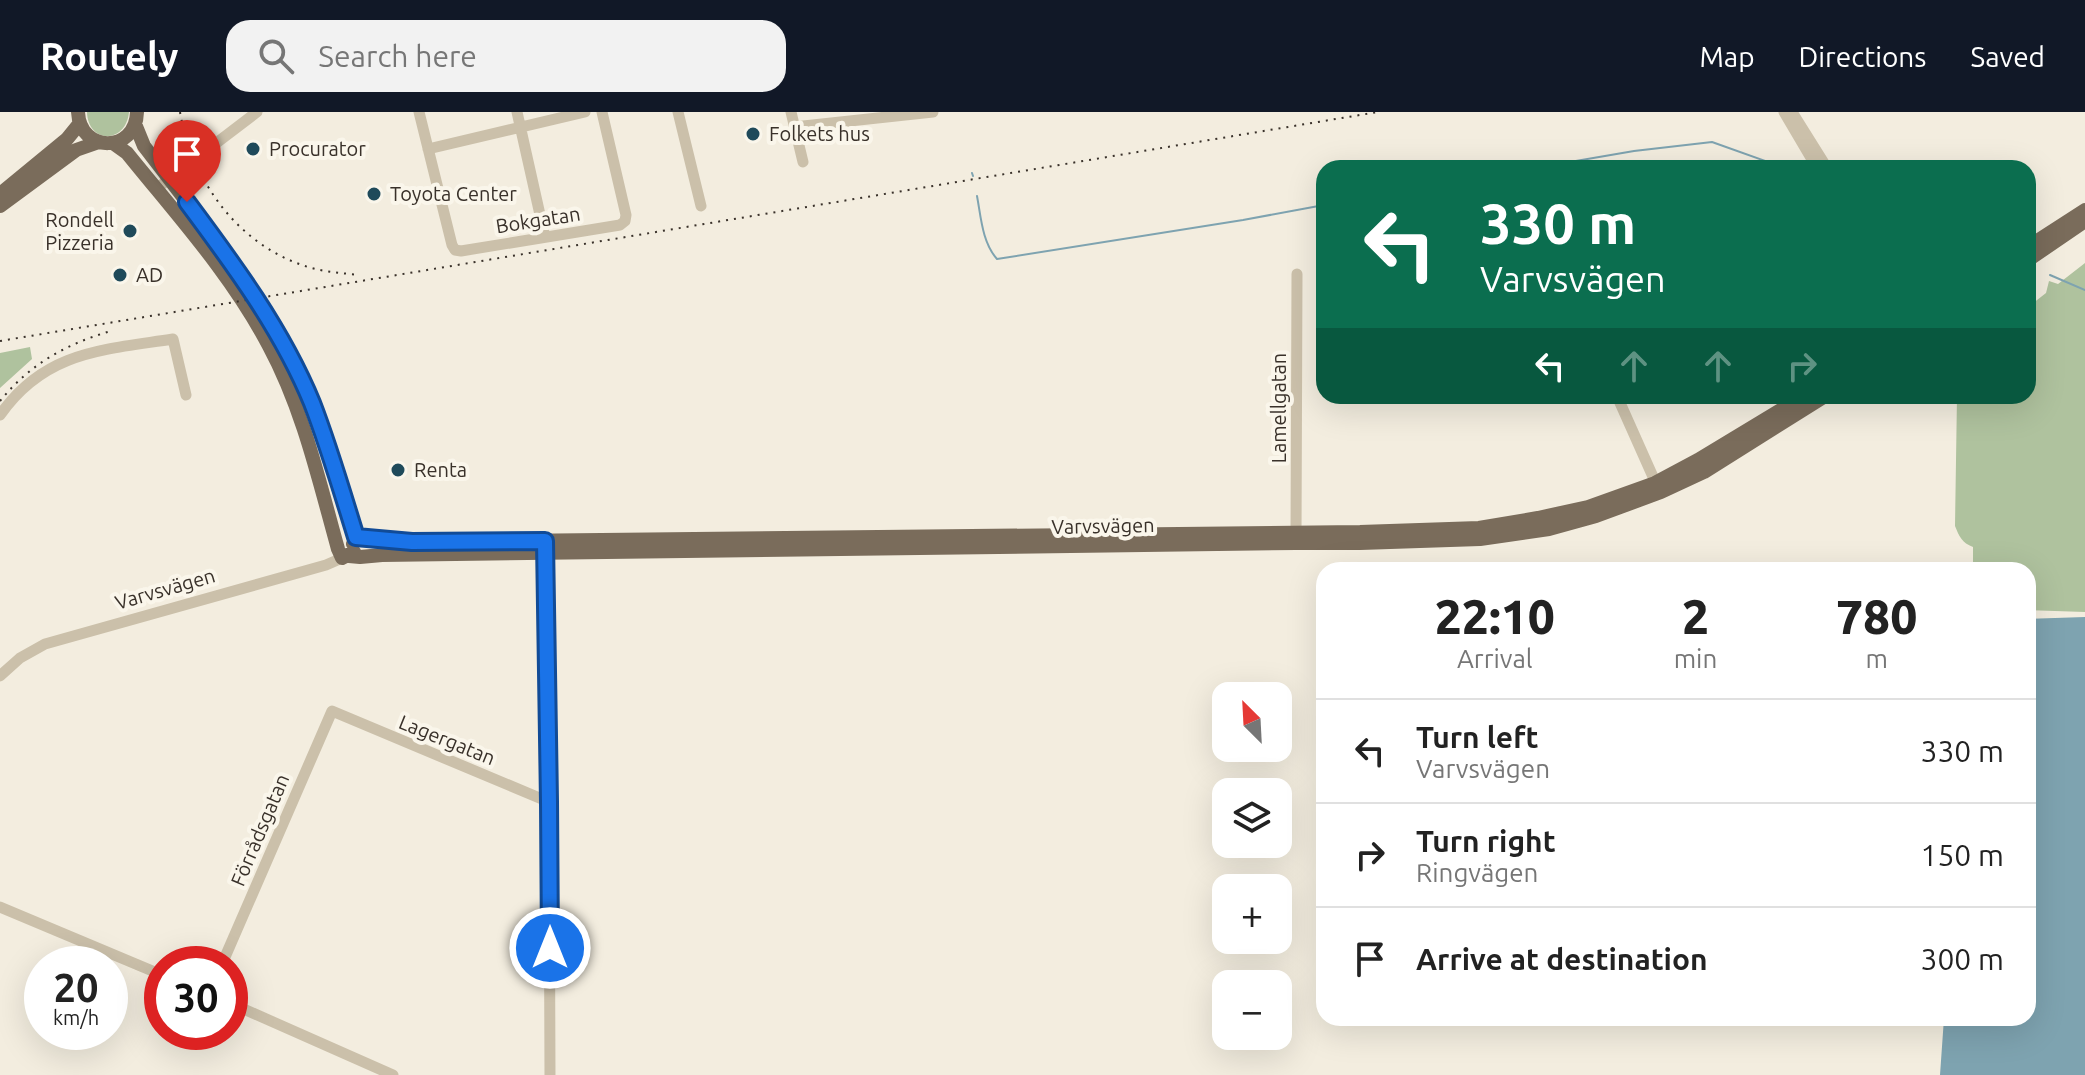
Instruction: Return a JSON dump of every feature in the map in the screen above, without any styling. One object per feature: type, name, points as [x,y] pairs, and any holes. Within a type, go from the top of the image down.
[{"type":"main road","points":[[79,118],[87,135],[127,153],[225,276],[269,345],[297,408],[346,557]]},
{"type":"main road","points":[[0,194],[67,139],[79,118]]},
{"type":"main road","points":[[136,118],[144,146],[239,273],[281,341],[311,403],[356,537],[346,557]]},
{"type":"main road","points":[[0,206],[76,150],[127,136],[136,118]]},
{"type":"main road","points":[[2036,242],[2085,210]]},
{"type":"main road","points":[[2036,255],[2085,221]]},
{"type":"main road","name":"Varvsvägen","points":[[1658,487],[1791,404]]},
{"type":"main road","name":"Varvsvägen","points":[[346,557],[545,547],[1296,537],[1360,543],[1480,539],[1549,529],[1596,516],[1658,487],[1704,472],[1812,404]]},
{"type":"main road","name":"Varvsvägen","points":[[356,537],[545,547]]},
{"type":"main road","name":"Varvsvägen","points":[[346,557],[360,547],[412,542]]},
{"type":"street","points":[[156,189],[257,112]]},
{"type":"street","points":[[419,112],[428,149],[585,112]]},
{"type":"street","points":[[517,112],[545,237]]},
{"type":"street","name":"Bokgatan","points":[[428,149],[455,250],[620,225],[626,215],[602,112]]},
{"type":"street","points":[[678,112],[701,206]]},
{"type":"street","points":[[791,112],[803,162]]},
{"type":"street","points":[[794,127],[933,112]]},
{"type":"street","points":[[1784,112],[1812,160]]},
{"type":"street","points":[[1792,112],[1822,160]]},
{"type":"street","name":"Lamellgatan","points":[[1296,537],[1297,274]]},
{"type":"street","points":[[0,415],[25,385],[77,355],[173,339],[186,395]]},
{"type":"street","points":[[1621,404],[1658,487]]},
{"type":"street","points":[[545,547],[550,1075]]},
{"type":"street","name":"Varvsvägen","points":[[0,676],[20,658],[45,644],[346,557]]},
{"type":"street","name":"Lagergatan","points":[[332,711],[549,802]]},
{"type":"street","name":"Förrådsgatan","points":[[230,946],[332,711]]},
{"type":"street","points":[[0,907],[144,967]]},
{"type":"street","points":[[248,1011],[393,1075]]},
{"type":"green space","points":[[87,112],[129,112],[121,130],[107,136],[94,130]]},
{"type":"green space","points":[[2085,263],[2085,612],[2036,610],[2036,562],[1973,562],[1973,547],[1961,539],[1955,526],[1957,404],[2036,404],[2036,301],[2046,293],[2049,281],[2058,284]]},
{"type":"green space","points":[[30,347],[32,359],[0,388],[0,353]]},
{"type":"water","points":[[2085,617],[2085,1075],[1940,1075],[1943,1026],[2036,1026],[2036,619]]},
{"type":"waterway","points":[[1582,160],[1712,142],[1763,160]]},
{"type":"waterway","points":[[977,196],[985,237],[997,259],[1316,206]]},
{"type":"waterway","points":[[2050,275],[2085,290]]},
{"type":"railway","points":[[180,112],[195,162],[207,185],[239,226],[281,256],[305,266],[360,275]]},
{"type":"railway","points":[[0,341],[1378,112]]},
{"type":"railway","points":[[0,401],[24,376],[50,357],[79,342],[111,331]]},
{"type":"place","name":"Folkets hus","points":[[753,134]]},
{"type":"place","name":"Procurator","points":[[253,149]]},
{"type":"place","name":"Toyota Center","points":[[374,194]]},
{"type":"place","name":"Rondell Pizzeria","points":[[130,231]]},
{"type":"place","name":"AD","points":[[120,275]]},
{"type":"place","name":"Renta","points":[[398,470]]},
{"type":"route","points":[[187,202],[239,273],[289,356],[311,403],[356,537],[412,542],[545,541],[550,948]]}]
